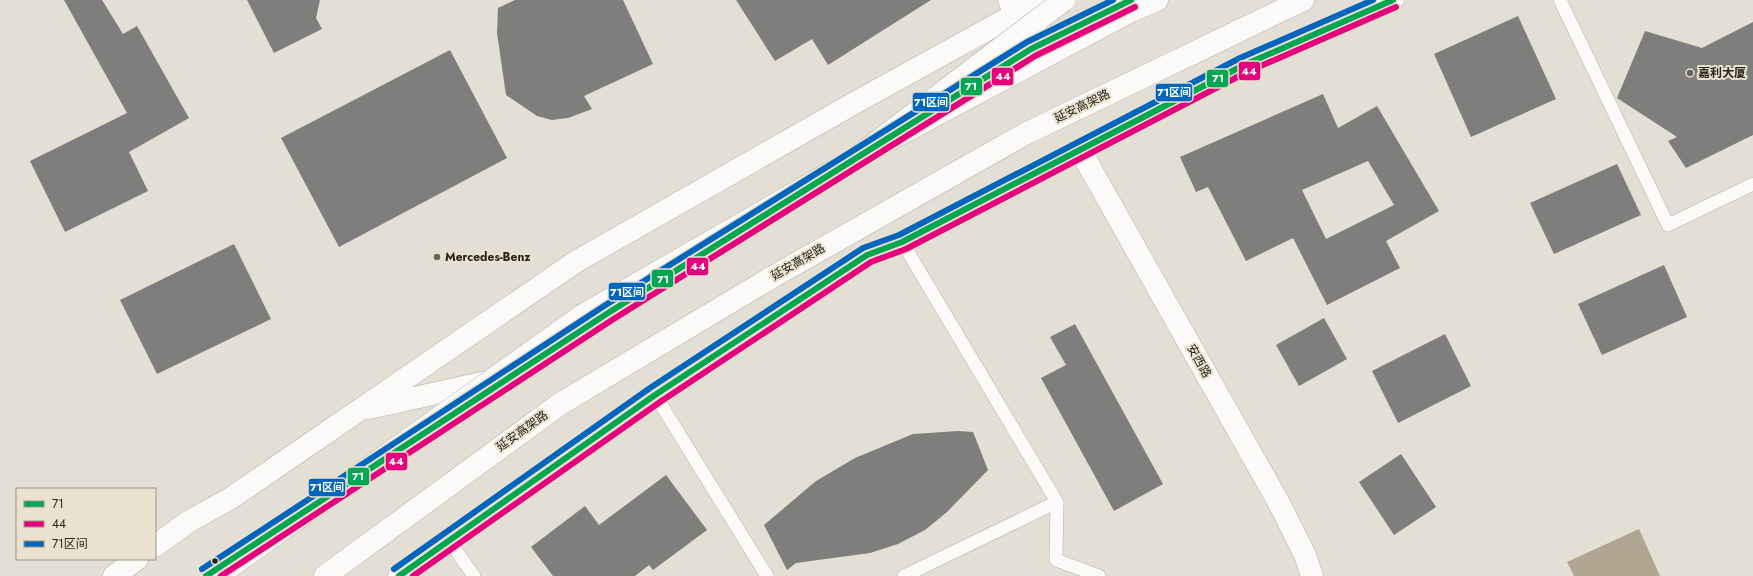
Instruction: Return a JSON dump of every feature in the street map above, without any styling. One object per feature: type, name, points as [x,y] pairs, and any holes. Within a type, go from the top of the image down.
[{"type":"main road","points":[[156,545],[188,522],[231,498],[577,261],[858,100],[1012,7],[1041,0]]},
{"type":"main road","points":[[856,158],[1064,0]]},
{"type":"main road","points":[[206,576],[608,313],[1031,49],[1131,0]]},
{"type":"main road","points":[[217,576],[583,316],[856,158],[1131,11],[1157,0]]},
{"type":"main road","name":"延安高架路","points":[[325,576],[560,404],[774,276],[1025,134],[1303,0]]},
{"type":"main road","points":[[399,576],[654,395],[867,255],[902,242],[1244,65],[1393,0]]},
{"type":"main road","points":[[1012,7],[1031,49]]},
{"type":"main road","name":"安西路","points":[[1080,150],[1279,503],[1305,555],[1312,576]]},
{"type":"main road","points":[[357,411],[510,376]]},
{"type":"main road","points":[[114,576],[137,560]]},
{"type":"lane","points":[[1560,0],[1668,225],[1753,184]]},
{"type":"lane","points":[[902,242],[1057,502],[1056,560],[1099,576]]},
{"type":"lane","points":[[654,395],[767,576]]},
{"type":"lane","points":[[904,576],[1057,502]]},
{"type":"lane","points":[[449,541],[474,576]]},
{"type":"shaded area","points":[[1639,529],[1660,576],[1574,576],[1567,562]]},
{"type":"building","points":[[64,0],[102,0],[123,34],[137,26],[189,118],[129,152],[148,191],[65,232],[30,161],[127,113]]},
{"type":"building","points":[[247,0],[320,0],[316,18],[322,29],[274,53]]},
{"type":"building","points":[[515,0],[623,0],[653,64],[584,96],[592,109],[568,118],[552,120],[537,116],[506,95],[497,33],[498,8]]},
{"type":"building","points":[[736,0],[931,0],[828,65],[812,39],[775,61]]},
{"type":"building","points":[[1518,16],[1556,99],[1471,137],[1434,54]]},
{"type":"building","name":"嘉利大厦","points":[[1753,22],[1753,135],[1686,168],[1668,141],[1677,137],[1617,98],[1645,31],[1702,48]]},
{"type":"building","points":[[450,50],[507,158],[339,247],[281,138]]},
{"type":"building","points":[[1323,94],[1338,128],[1377,106],[1439,211],[1386,241],[1400,268],[1327,305],[1293,238],[1246,261],[1208,187],[1196,192],[1180,157]],"holes":[[[1368,161],[1394,205],[1326,239],[1302,190]]]},
{"type":"building","points":[[1617,164],[1641,215],[1554,254],[1530,203]]},
{"type":"building","points":[[234,244],[271,319],[157,374],[120,300]]},
{"type":"building","points":[[1664,265],[1687,317],[1602,355],[1578,304]]},
{"type":"building","points":[[1324,318],[1347,359],[1299,386],[1276,345]]},
{"type":"building","points":[[1075,324],[1163,484],[1114,511],[1041,378],[1066,365],[1050,337]]},
{"type":"building","points":[[1445,334],[1471,386],[1398,423],[1372,371]]},
{"type":"building","points":[[958,431],[973,432],[988,470],[947,512],[925,530],[898,544],[870,553],[796,563],[787,570],[764,525],[816,481],[855,458],[913,434]]},
{"type":"building","points":[[1401,454],[1436,507],[1394,535],[1359,482]]},
{"type":"building","points":[[666,475],[707,530],[653,570],[649,565],[635,576],[553,576],[531,547],[585,506],[599,525]]},
{"type":"transit line","name":"71区间","points":[[202,569],[604,306],[1027,42],[1113,0]]},
{"type":"transit line","name":"71","points":[[206,576],[608,313],[1031,49],[1131,0]]},
{"type":"transit line","name":"71区间","points":[[394,569],[650,388],[863,248],[899,235],[1240,58],[1373,0]]},
{"type":"transit line","name":"71","points":[[399,576],[655,395],[867,255],[902,242],[1244,65],[1393,0]]},
{"type":"transit line","name":"44","points":[[221,576],[612,320],[1035,56],[1135,7]]},
{"type":"transit line","name":"44","points":[[413,576],[660,402],[871,262],[906,249],[1247,72],[1396,7]]},
{"type":"place","name":"嘉利大厦","points":[[1690,73]]},
{"type":"place","name":"Mercedes-Benz","points":[[437,257]]}]
